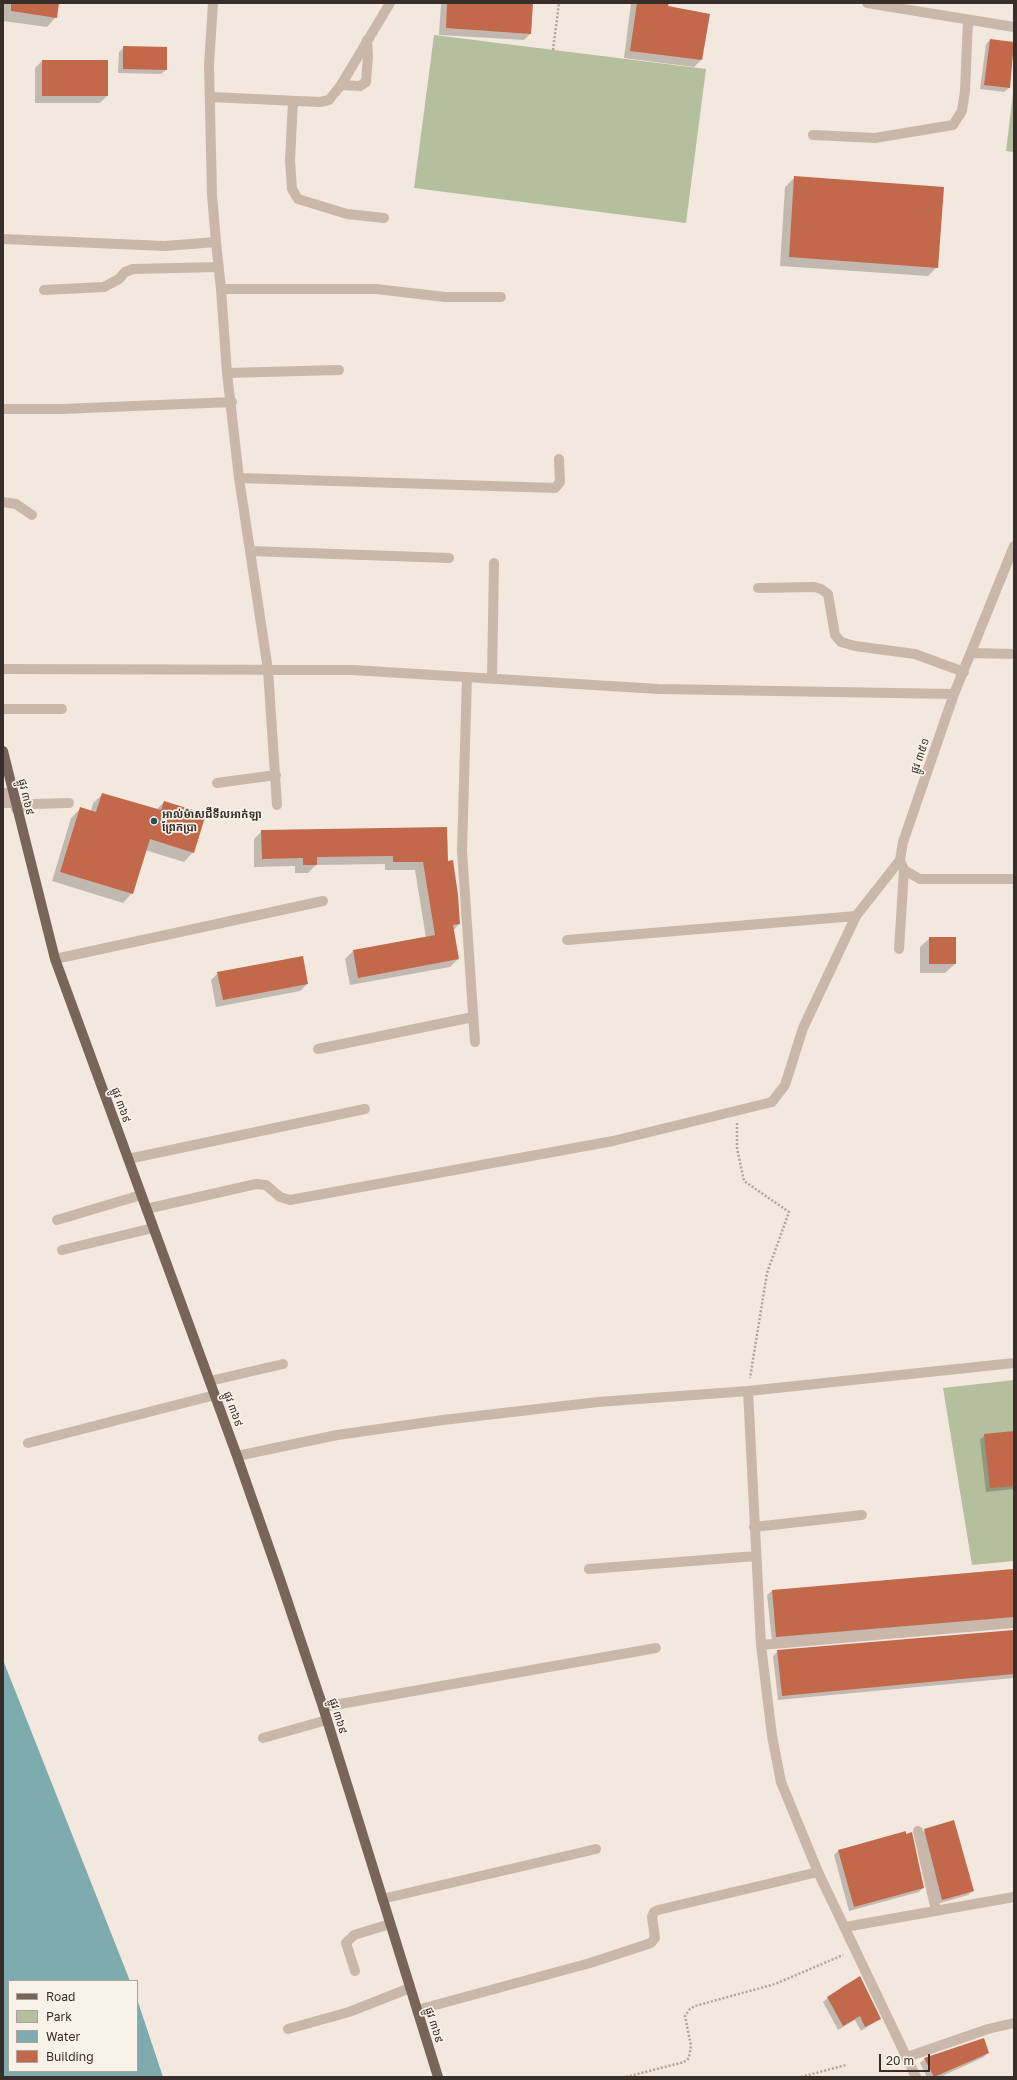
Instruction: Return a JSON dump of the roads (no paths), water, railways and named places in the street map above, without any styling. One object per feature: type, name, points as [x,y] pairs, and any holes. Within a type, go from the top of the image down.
[{"type":"main road","name":"ផ្លូវ ៣៦៩","points":[[3,751],[12,800],[55,959],[238,1456],[323,1707],[438,2077]]},
{"type":"street","points":[[213,3],[209,65],[212,195],[222,289],[227,373],[232,402],[239,478],[268,670],[277,804]]},
{"type":"street","points":[[210,97],[320,102],[329,100],[340,85],[390,3]]},
{"type":"street","points":[[867,3],[920,7],[968,20],[1014,27]]},
{"type":"street","points":[[813,134],[875,138],[952,125],[962,111],[965,91],[968,20]]},
{"type":"street","points":[[340,85],[360,86],[366,82],[368,56],[367,40]]},
{"type":"street","points":[[293,101],[290,160],[292,189],[298,198],[347,214],[384,218]]},
{"type":"street","points":[[3,239],[165,246],[216,242]]},
{"type":"street","points":[[44,290],[104,287],[119,279],[125,272],[133,269],[219,267]]},
{"type":"street","points":[[222,289],[376,289],[445,297],[501,297]]},
{"type":"street","points":[[227,373],[339,370]]},
{"type":"street","points":[[3,409],[62,409],[232,402]]},
{"type":"street","points":[[239,478],[555,488],[560,482],[559,459]]},
{"type":"street","points":[[3,502],[16,504],[32,515]]},
{"type":"street","name":"ផ្លូវ ៣៥១","points":[[900,860],[903,842],[954,694],[1014,548]]},
{"type":"street","points":[[250,551],[449,558]]},
{"type":"street","points":[[492,678],[494,563]]},
{"type":"street","points":[[758,588],[814,587],[821,589],[828,594],[835,636],[841,642],[855,646],[914,654],[964,672]]},
{"type":"street","points":[[972,653],[1014,654]]},
{"type":"street","points":[[3,669],[354,670],[658,689],[954,694]]},
{"type":"street","points":[[467,677],[462,851],[475,1042]]},
{"type":"street","points":[[3,709],[62,709]]},
{"type":"street","points":[[217,783],[276,776]]},
{"type":"street","points":[[3,803],[12,800],[34,804],[69,803]]},
{"type":"street","points":[[899,949],[904,870],[900,860]]},
{"type":"street","points":[[146,1209],[256,1184],[266,1184],[280,1197],[290,1200],[613,1141],[772,1102],[781,1091],[803,1028],[856,916],[900,860]]},
{"type":"street","points":[[904,870],[920,879],[1014,880]]},
{"type":"street","points":[[55,959],[323,901]]},
{"type":"street","points":[[567,940],[856,916]]},
{"type":"street","points":[[318,1049],[473,1017]]},
{"type":"street","points":[[128,1159],[365,1108]]},
{"type":"street","points":[[57,1220],[141,1195]]},
{"type":"street","points":[[62,1250],[153,1228]]},
{"type":"street","points":[[238,1456],[337,1435],[443,1420],[598,1402],[748,1391],[1014,1362]]},
{"type":"street","points":[[210,1381],[283,1364]]},
{"type":"street","points":[[748,1391],[761,1645],[772,1736],[781,1782],[818,1872],[916,2077]]},
{"type":"street","points":[[28,1443],[215,1396]]},
{"type":"street","points":[[754,1527],[862,1515]]},
{"type":"street","points":[[589,1569],[756,1556]]},
{"type":"street","points":[[761,1645],[1014,1623]]},
{"type":"street","points":[[323,1707],[656,1648]]},
{"type":"street","points":[[263,1738],[327,1720]]},
{"type":"street","points":[[918,1830],[936,1911]]},
{"type":"street","points":[[382,1899],[596,1849]]},
{"type":"street","points":[[417,2010],[590,1963],[650,1943],[656,1938],[652,1917],[654,1912],[658,1910],[818,1872]]},
{"type":"street","points":[[845,1927],[1014,1897]]},
{"type":"street","points":[[355,1971],[346,1943],[354,1935],[390,1924]]},
{"type":"street","points":[[288,2029],[349,2012],[410,1988]]},
{"type":"street","points":[[906,2057],[982,2031],[1014,2023]]},
{"type":"water","points":[[3,1660],[130,1980],[8,1980],[8,2072],[138,2072],[138,2002],[163,2077],[3,2077]]},
{"type":"place","name":"អាល់ម៉ាសជីទីលអាក់ឡា ព្រែកប្រា","points":[[154,821]]}]
